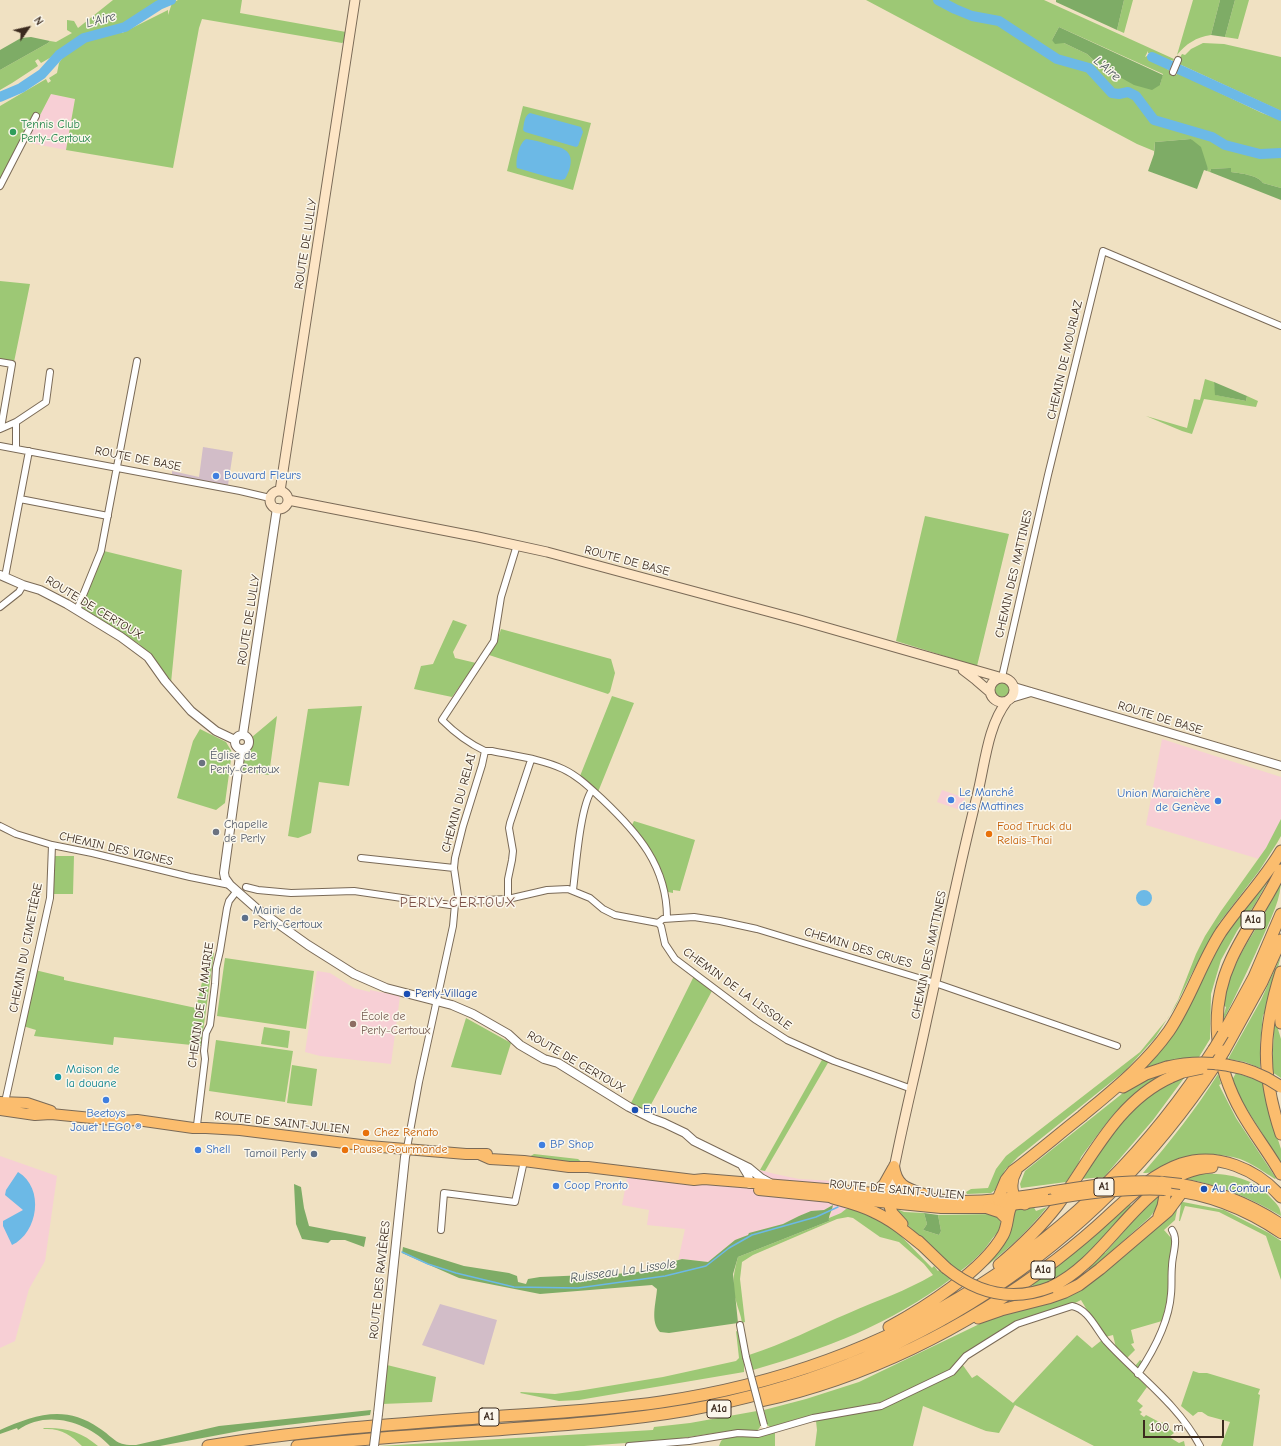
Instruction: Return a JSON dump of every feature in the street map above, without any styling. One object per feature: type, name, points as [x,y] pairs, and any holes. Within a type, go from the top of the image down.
[{"type":"highway","points":[[998,1199],[1007,1178],[1102,1100],[1135,1070],[1164,1038],[1182,1010],[1222,931],[1266,874],[1281,851]]},
{"type":"highway","name":"A1a","points":[[1281,870],[1272,889],[1243,936],[1230,961],[1220,995],[1217,1020],[1218,1045],[1221,1063],[1230,1088],[1242,1113],[1281,1174]]},
{"type":"highway","name":"A1","points":[[297,1446],[386,1437],[607,1421],[688,1410],[766,1392],[821,1375],[851,1364],[915,1335],[987,1294],[1055,1244],[1110,1194],[1140,1162],[1172,1125],[1216,1064],[1223,1034],[1254,977],[1281,914]]},
{"type":"highway","name":"A1","points":[[208,1446],[328,1430],[572,1411],[662,1402],[757,1383],[827,1361],[897,1331],[965,1294],[1034,1248],[1069,1219],[1122,1168],[1159,1126],[1219,1050],[1262,982],[1281,940]]},
{"type":"highway","points":[[1281,972],[1269,1016],[1266,1049],[1268,1085],[1274,1113],[1281,1134]]},
{"type":"highway","points":[[1281,986],[1281,1023]]},
{"type":"highway","points":[[1102,1100],[1139,1078],[1169,1072],[1182,1064],[1198,1062],[1232,1067],[1258,1074],[1281,1088]]},
{"type":"highway","name":"A1a","points":[[965,1294],[1017,1250],[1044,1222],[1057,1206],[1110,1128],[1124,1111],[1169,1072]]},
{"type":"highway","name":"A1a","points":[[688,1410],[719,1409],[793,1393],[884,1361],[949,1330],[1017,1288],[1041,1271],[1088,1234],[1128,1197],[1146,1183],[1167,1170],[1188,1162],[1207,1160],[1222,1161],[1249,1171],[1266,1182],[1281,1197]]},
{"type":"highway","points":[[827,1361],[906,1318],[964,1277],[985,1258],[998,1243],[1006,1224],[1013,1202],[1012,1182],[1019,1167]]},
{"type":"highway","points":[[889,1199],[892,1213],[904,1229],[946,1268],[970,1285],[999,1294],[1027,1294],[1051,1287],[1073,1275],[1086,1264],[1147,1199],[1174,1178],[1202,1167],[1226,1167],[1249,1171]]},
{"type":"highway","points":[[949,1330],[992,1313],[1048,1298],[1070,1290],[1100,1269],[1168,1211],[1171,1189]]},
{"type":"highway","points":[[1155,1222],[1171,1189]]},
{"type":"highway","points":[[833,1198],[868,1209],[904,1229]]},
{"type":"highway","points":[[1013,1202],[1024,1204]]},
{"type":"highway","points":[[988,1208],[1000,1212],[1006,1224]]},
{"type":"main road","name":"ROUTE DE LULLY","points":[[280,491],[355,0]]},
{"type":"main road","points":[[280,491],[286,494],[288,500],[286,506],[277,508],[272,505],[270,498],[273,493],[280,491]]},
{"type":"main road","name":"ROUTE DE BASE","points":[[288,500],[517,545],[800,620],[1001,677]]},
{"type":"main road","name":"ROUTE DE BASE","points":[[955,665],[976,680],[992,695]]},
{"type":"main road","points":[[1001,677],[1010,679],[1014,687],[1014,694],[1009,700],[1000,702],[992,695],[990,687],[992,682],[1001,677]]},
{"type":"main road","name":"CHEMIN DES MATTINES","points":[[889,1199],[893,1167],[912,1089],[962,859],[994,721],[992,695]]},
{"type":"main road","name":"CHEMIN DES MATTINES","points":[[994,721],[1009,700]]},
{"type":"main road","name":"ROUTE DE SAINT-JULIEN","points":[[2,1105],[35,1115],[51,1114],[122,1121],[137,1120],[186,1128],[198,1126],[369,1146],[481,1155],[490,1159],[588,1167],[694,1180],[707,1186],[750,1186],[775,1184],[874,1192],[889,1199],[941,1208],[988,1208],[1055,1191],[1115,1182],[1171,1189],[1229,1205],[1254,1217],[1281,1233]]},
{"type":"main road","points":[[874,1192],[884,1184],[893,1167]]},
{"type":"main road","points":[[893,1167],[897,1177],[904,1186],[937,1199]]},
{"type":"main road","name":"ROUTE DE SAINT-JULIEN","points":[[750,1186],[833,1198],[937,1199],[964,1201],[998,1199],[1013,1202]]},
{"type":"main road","name":"ROUTE DE SAINT-JULIEN","points":[[1024,1204],[1115,1190],[1204,1189],[1232,1198],[1281,1224]]},
{"type":"street","points":[[1173,72],[1177,62]]},
{"type":"street","points":[[0,186],[36,116]]},
{"type":"street","name":"CHEMIN DE MOURLAZ","points":[[1048,475],[1103,250],[1281,326]]},
{"type":"street","points":[[77,610],[101,551],[137,361]]},
{"type":"street","points":[[0,362],[12,364],[1,429]]},
{"type":"street","points":[[1,429],[16,422],[46,402],[50,372]]},
{"type":"street","points":[[16,422],[16,449]]},
{"type":"street","name":"ROUTE DE BASE","points":[[0,446],[240,491],[270,498]]},
{"type":"street","points":[[2,576],[20,499],[29,452]]},
{"type":"street","name":"CHEMIN DES MATTINES","points":[[1001,677],[1048,475]]},
{"type":"street","points":[[20,499],[108,516]]},
{"type":"street","name":"ROUTE DE LULLY","points":[[243,734],[277,508]]},
{"type":"street","name":"CHEMIN DU RELAI","points":[[407,1148],[419,1082],[457,903],[454,868],[455,858],[462,826],[482,765],[485,751],[474,746],[449,728],[442,720],[494,642],[501,597],[517,545]]},
{"type":"street","name":"ROUTE DE CERTOUX","points":[[2,576],[40,590],[77,610],[121,637],[145,654],[191,711],[216,731],[235,740]]},
{"type":"street","points":[[0,607],[19,592],[23,585]]},
{"type":"street","name":"ROUTE DE BASE","points":[[1014,687],[1281,766]]},
{"type":"street","points":[[1009,700],[1031,692]]},
{"type":"street","points":[[243,734],[248,738],[249,743],[247,747],[241,749],[237,746],[235,740],[238,736],[243,734]]},
{"type":"street","name":"ROUTE DE CERTOUX","points":[[241,749],[224,870],[225,878],[236,892],[272,921],[359,977],[386,988],[456,1007],[473,1014],[508,1034],[520,1045],[544,1059],[558,1063],[628,1107],[653,1120],[664,1123],[678,1130],[694,1141],[749,1168],[766,1182],[775,1184]]},
{"type":"street","points":[[485,751],[492,751],[531,760],[564,770],[572,774],[592,790],[616,812],[639,837],[657,868],[665,891],[667,918]]},
{"type":"street","points":[[508,899],[508,878],[513,851],[509,828],[531,760]]},
{"type":"street","points":[[573,890],[583,820],[589,795],[592,790]]},
{"type":"street","name":"CHEMIN DES VIGNES","points":[[0,826],[16,834],[52,845],[230,885]]},
{"type":"street","name":"CHEMIN DU CIMETIÈRE","points":[[2,1105],[50,898],[52,845]]},
{"type":"street","name":"CHEMIN DU RELAI","points":[[361,858],[454,868]]},
{"type":"street","points":[[246,887],[258,890],[291,893],[349,891],[450,905],[457,903],[508,899],[556,889],[568,889],[590,898],[603,909],[615,916],[658,923]]},
{"type":"street","name":"CHEMIN DE LA MAIRIE","points":[[198,1126],[205,1059],[206,1033],[210,1026],[216,968],[228,904],[236,892]]},
{"type":"street","name":"CHEMIN DES CRUES","points":[[658,923],[667,918],[694,917],[741,925],[935,983],[1117,1046]]},
{"type":"street","name":"CHEMIN DE LA LISSOLE","points":[[658,923],[661,926],[665,944],[675,959],[771,1030],[794,1043],[834,1061],[912,1089]]},
{"type":"street","name":"ROUTE DES RAVIÈRES","points":[[374,1446],[407,1148]]},
{"type":"street","points":[[440,1230],[444,1193],[515,1202],[524,1161]]},
{"type":"street","points":[[742,1165],[748,1175],[750,1186]]},
{"type":"street","points":[[1138,1374],[1161,1334],[1169,1303],[1175,1240],[1175,1233],[1172,1230]]},
{"type":"street","points":[[629,1446],[689,1441],[725,1434],[758,1434],[813,1418],[881,1406],[952,1372],[969,1354],[1017,1324],[1072,1306],[1078,1307],[1085,1313],[1100,1335],[1186,1422],[1200,1446]]},
{"type":"street","points":[[740,1325],[746,1357],[765,1432]]},
{"type":"shaded area","points":[[51,94],[75,99],[66,150],[30,143],[28,138]]},
{"type":"shaded area","points":[[203,447],[233,452],[228,485],[172,476],[172,471],[199,477]]},
{"type":"shaded area","points":[[1162,739],[1281,777],[1281,819],[1273,837],[1259,859],[1146,825]]},
{"type":"shaded area","name":"Le Marché des Mattines","points":[[942,790],[965,798],[963,803],[966,805],[963,811],[937,802]]},
{"type":"shaded area","name":"École de Perly-Certoux","points":[[317,971],[330,973],[354,988],[400,996],[391,1064],[320,1056],[305,1052]]},
{"type":"shaded area","points":[[0,1156],[57,1176],[45,1261],[29,1289],[15,1341],[0,1348]]},
{"type":"shaded area","points":[[760,1170],[799,1179],[835,1181],[846,1209],[829,1218],[832,1212],[832,1205],[824,1210],[811,1211],[783,1224],[749,1233],[749,1235],[735,1240],[708,1262],[682,1259],[678,1261],[685,1229],[647,1225],[649,1210],[622,1205],[628,1174],[755,1187]]},
{"type":"shaded area","points":[[440,1304],[497,1320],[484,1365],[422,1345]]},
{"type":"green space","points":[[113,0],[163,0],[157,2],[124,26],[92,32],[78,38],[55,55],[41,63],[38,59],[35,61],[38,66],[0,90],[0,70],[50,41],[56,42],[72,33],[67,30],[67,20],[74,21],[78,28]]},
{"type":"green space","points":[[178,0],[242,0],[240,13],[346,32],[345,41],[342,43],[202,19],[199,28],[173,168],[66,150],[75,99],[51,94],[38,119],[34,117],[0,180],[0,106],[46,79],[48,83],[51,81],[49,78],[57,73],[59,63],[63,57],[86,40],[110,33],[122,33],[168,10],[168,15],[172,3]]},
{"type":"green space","points":[[866,0],[1044,0],[1174,59],[1170,62],[1152,53],[1148,53],[1148,51],[1145,57],[1147,56],[1167,67],[1169,71],[1176,75],[1178,73],[1262,113],[1281,120],[1281,188],[1263,183],[1261,180],[1253,176],[1231,172],[1231,168],[1211,169],[1210,172],[1207,171],[1208,169],[1191,139],[1155,142],[1154,151],[1137,144]],"holes":[[[1059,27],[1163,74],[1160,85],[1100,66],[1087,54],[1064,43],[1052,40]]]},
{"type":"green space","points":[[1056,0],[1124,0],[1117,30],[1056,2]]},
{"type":"green space","points":[[1124,0],[1133,0],[1124,33],[1117,30]]},
{"type":"green space","points":[[1193,0],[1220,0],[1211,35],[1201,37],[1192,42],[1177,55]]},
{"type":"green space","points":[[1220,0],[1235,0],[1225,37],[1211,35]]},
{"type":"green space","points":[[1235,0],[1249,0],[1238,39],[1225,37]]},
{"type":"green space","points":[[1059,27],[1163,75],[1160,85],[1152,90],[1134,85],[1100,66],[1087,54],[1064,43],[1055,44],[1052,40]]},
{"type":"green space","points":[[31,37],[50,41],[0,70],[0,50],[21,38]]},
{"type":"green space","points":[[1203,43],[1224,44],[1281,57],[1281,111],[1177,63],[1182,54],[1185,55],[1191,49]]},
{"type":"green space","points":[[523,106],[591,123],[573,190],[507,171]]},
{"type":"green space","points":[[1191,139],[1201,147],[1208,169],[1207,171],[1204,170],[1197,189],[1148,171],[1154,154],[1155,142]]},
{"type":"green space","points":[[1231,168],[1231,172],[1253,176],[1261,180],[1263,183],[1281,188],[1281,200],[1210,172],[1211,169]]},
{"type":"green space","points":[[0,281],[30,284],[14,362],[0,361]]},
{"type":"green space","points":[[1205,379],[1214,382],[1216,395],[1246,401],[1247,396],[1258,401],[1256,407],[1204,399],[1192,434],[1146,416],[1187,428],[1194,399],[1200,400]]},
{"type":"green space","points":[[1214,382],[1247,396],[1246,401],[1215,395]]},
{"type":"green space","points":[[925,516],[1009,534],[977,666],[896,641]]},
{"type":"green space","points":[[104,551],[182,570],[171,683],[139,644],[81,607]]},
{"type":"green space","points":[[453,620],[467,625],[453,652],[455,658],[476,663],[452,697],[414,689],[421,666],[433,664]]},
{"type":"green space","points":[[501,629],[611,659],[615,673],[610,692],[608,694],[489,655],[497,642]]},
{"type":"green space","points":[[1002,680],[1008,683],[1011,689],[1008,695],[1002,698],[996,695],[993,689],[996,683]]},
{"type":"green space","points":[[612,696],[634,703],[598,792],[580,776]]},
{"type":"green space","points":[[362,706],[349,786],[319,782],[311,833],[298,838],[288,836],[308,709]]},
{"type":"green space","points":[[277,716],[269,775],[242,771],[245,756],[253,744],[252,737]]},
{"type":"green space","points":[[200,729],[226,742],[232,752],[225,803],[216,810],[177,798],[193,741]]},
{"type":"green space","points":[[1281,819],[1281,836],[1259,871],[1219,923],[1176,1005],[1170,1015],[1178,1000],[1196,954],[1205,936],[1266,848]]},
{"type":"green space","points":[[634,821],[695,840],[680,891],[673,890],[673,893],[668,892],[662,873],[654,856],[632,825]]},
{"type":"green space","points":[[53,856],[74,856],[73,894],[52,894]]},
{"type":"green space","points":[[1269,879],[1221,960],[1211,994],[1210,1039],[1199,1057],[1159,1063],[1146,1069],[1145,1066],[1231,924]]},
{"type":"green space","points":[[1281,880],[1278,900],[1273,913],[1224,1019],[1226,1007],[1223,1005],[1229,981],[1239,958],[1265,914],[1266,908]]},
{"type":"green space","points":[[209,952],[214,953],[201,1046],[114,1037],[113,1045],[34,1036],[36,1030],[23,1026],[35,970],[64,977],[64,980],[196,1008]]},
{"type":"green space","points":[[1281,956],[1266,1011],[1263,1015],[1260,1045],[1260,1068],[1245,1062],[1228,1059],[1261,1000]]},
{"type":"green space","points":[[225,958],[314,971],[306,1029],[217,1016]]},
{"type":"green space","points":[[694,976],[713,989],[647,1112],[631,1103]]},
{"type":"green space","points":[[466,1018],[511,1043],[501,1075],[451,1067]]},
{"type":"green space","points":[[1167,1019],[1155,1038],[1126,1070],[1018,1157],[1005,1170],[995,1190],[991,1193],[967,1194],[966,1192],[971,1189],[988,1188],[996,1169],[1006,1156],[1140,1052]]},
{"type":"green space","points":[[1274,1026],[1277,1026],[1281,1039],[1281,1078],[1272,1072]]},
{"type":"green space","points":[[264,1027],[290,1031],[288,1048],[261,1044]]},
{"type":"green space","points":[[216,1040],[293,1051],[285,1102],[209,1091]]},
{"type":"green space","points":[[823,1058],[829,1061],[765,1171],[760,1170]]},
{"type":"green space","points":[[292,1065],[317,1069],[312,1106],[287,1103]]},
{"type":"green space","points":[[1236,1073],[1263,1082],[1269,1112],[1281,1149],[1281,1163],[1241,1100],[1232,1080]]},
{"type":"green space","points":[[1159,1074],[1160,1076],[1136,1092],[1116,1112],[1081,1157],[1066,1182],[1021,1188],[1020,1184],[1025,1171],[1123,1093],[1152,1076]]},
{"type":"green space","points":[[1187,1074],[1153,1120],[1104,1177],[1081,1179],[1105,1143],[1126,1116],[1151,1093]]},
{"type":"green space","points":[[1218,1074],[1221,1084],[1219,1085],[1236,1118],[1276,1178],[1275,1179],[1240,1159],[1214,1154],[1196,1155],[1178,1159],[1154,1171],[1143,1173],[1201,1100]]},
{"type":"green space","points":[[534,1154],[578,1159],[583,1163],[569,1163],[529,1157]]},
{"type":"green space","points":[[1200,1174],[1220,1174],[1238,1178],[1256,1185],[1277,1204],[1281,1216],[1258,1203],[1235,1193],[1186,1179]]},
{"type":"green space","points":[[294,1184],[301,1187],[304,1208],[309,1226],[366,1237],[364,1247],[345,1240],[331,1240],[328,1243],[302,1239],[296,1224]]},
{"type":"green space","points":[[1159,1195],[1160,1198],[1158,1206],[1150,1217],[1088,1272],[1089,1268],[1103,1253],[1105,1253],[1140,1213]]},
{"type":"green space","points":[[1183,1202],[1224,1210],[1269,1233],[1281,1241],[1281,1280],[1266,1236],[1219,1212],[1185,1206],[1179,1221],[1181,1203]]},
{"type":"green space","points":[[1130,1203],[1131,1207],[1098,1243],[1076,1264],[1049,1281],[1034,1288],[1032,1285],[1090,1240]]},
{"type":"green space","points":[[833,1205],[829,1221],[738,1257],[733,1274],[738,1323],[669,1333],[660,1332],[655,1323],[654,1312],[657,1289],[652,1285],[540,1294],[459,1278],[402,1253],[403,1247],[464,1266],[509,1273],[517,1276],[518,1282],[526,1284],[528,1279],[540,1277],[634,1273],[682,1259],[708,1262],[735,1240],[748,1235],[749,1233],[783,1224],[811,1211],[824,1210]]},
{"type":"green space","points":[[1033,1206],[1036,1211],[1047,1207],[1012,1245],[972,1277],[1015,1209]]},
{"type":"green space","points":[[895,1208],[904,1212],[924,1213],[927,1224],[923,1230],[939,1235],[941,1231],[938,1215],[994,1214],[999,1218],[1001,1226],[999,1231],[983,1251],[958,1273],[898,1216]]},
{"type":"green space","points":[[846,1209],[861,1209],[896,1231],[932,1268],[934,1266],[938,1271],[941,1268],[952,1278],[905,1309],[881,1322],[832,1344],[753,1370],[749,1355],[787,1341],[902,1291],[933,1275],[924,1264],[899,1242],[880,1237],[853,1218],[848,1217],[837,1219],[753,1255],[742,1262],[740,1279],[745,1322],[742,1323],[734,1295],[733,1284],[738,1257],[829,1221],[829,1218]]},
{"type":"green space","points":[[1175,1209],[1177,1210],[1175,1220],[1164,1230],[1172,1239],[1172,1252],[1170,1256],[1168,1296],[1162,1321],[1131,1330],[1134,1343],[1131,1344],[1135,1350],[1127,1358],[1135,1366],[1140,1360],[1143,1362],[1138,1368],[1133,1366],[1116,1348],[1113,1335],[1105,1337],[1099,1330],[1081,1300],[1067,1307],[1022,1319],[966,1352],[953,1368],[886,1401],[800,1418],[770,1427],[767,1425],[764,1410],[806,1399],[859,1382],[994,1317],[1040,1306],[1066,1297],[1086,1286],[1127,1254]]},
{"type":"green space","points":[[924,1213],[938,1215],[941,1231],[939,1235],[923,1230],[927,1224]]},
{"type":"green space","points":[[736,1331],[740,1333],[744,1360],[744,1372],[579,1400],[559,1401],[520,1393],[555,1394],[584,1390],[663,1377],[736,1361],[739,1358]]},
{"type":"green space","points":[[1077,1335],[1092,1348],[1102,1340],[1147,1387],[1137,1401],[1143,1406],[1139,1410],[1142,1412],[1140,1414],[1144,1417],[1146,1415],[1161,1423],[1162,1422],[1174,1433],[1169,1437],[1179,1443],[1184,1441],[1185,1446],[1094,1446],[1015,1405],[999,1433],[986,1431],[923,1406],[913,1446],[815,1446],[817,1430],[816,1421],[883,1408],[950,1375],[962,1364],[972,1378],[977,1375],[1013,1403]]},
{"type":"green space","points":[[387,1365],[436,1377],[432,1402],[382,1404]]},
{"type":"green space","points":[[1193,1371],[1207,1373],[1260,1389],[1258,1394],[1260,1395],[1253,1446],[1221,1446],[1230,1422],[1208,1416],[1202,1412],[1198,1412],[1193,1416],[1181,1406]]},
{"type":"green space","points":[[371,1410],[370,1415],[245,1430],[160,1446],[110,1446],[90,1430],[67,1421],[54,1420],[42,1420],[29,1424],[18,1430],[17,1428],[0,1434],[0,1430],[37,1416],[62,1414],[74,1416],[86,1421],[99,1428],[119,1443],[136,1445],[219,1426]]},
{"type":"green space","points":[[757,1411],[760,1419],[760,1427],[756,1431],[736,1430],[668,1440],[584,1446],[379,1446],[653,1430],[654,1427],[690,1423]]},
{"type":"green space","points":[[43,1428],[59,1428],[73,1431],[86,1437],[98,1446],[82,1446],[61,1431]]},
{"type":"green space","points":[[775,1432],[775,1446],[719,1446],[724,1438],[743,1435],[757,1437]]},
{"type":"water","points":[[530,113],[581,127],[583,132],[578,146],[576,147],[525,132],[523,130],[525,120]]},
{"type":"water","points":[[526,139],[560,147],[568,153],[571,164],[565,179],[555,179],[517,168],[518,152],[521,144]]},
{"type":"water","points":[[1141,890],[1147,890],[1152,895],[1150,904],[1147,906],[1141,906],[1136,901],[1136,895]]},
{"type":"water","points":[[18,1172],[27,1179],[32,1188],[35,1199],[35,1210],[28,1231],[21,1239],[12,1245],[3,1226],[3,1221],[23,1210],[5,1195],[6,1190]]},
{"type":"waterway","name":"L'Aire","points":[[0,97],[21,88],[42,74],[59,55],[84,38],[125,27],[159,5],[171,0]]},
{"type":"waterway","name":"L'Aire","points":[[938,0],[972,16],[999,21],[1057,59],[1089,68],[1112,93],[1119,94],[1128,92],[1136,96],[1154,120],[1212,137],[1225,145],[1260,154],[1281,153]]},
{"type":"waterway","points":[[1152,57],[1281,116]]},
{"type":"waterway","name":"Ruisseau La Lissole","points":[[402,1252],[428,1264],[456,1273],[514,1287],[578,1288],[665,1276],[706,1266],[729,1248],[752,1235],[816,1217],[838,1207]]},
{"type":"place","name":"Tennis Club Perly-Certoux","points":[[13,132]]},
{"type":"place","name":"Bouvard Fleurs","points":[[216,476]]},
{"type":"place","name":"Église de Perly-Certoux","points":[[202,763]]},
{"type":"place","name":"Le Marché des Mattines","points":[[951,800]]},
{"type":"place","name":"Union Maraichère de Genève","points":[[1218,801]]},
{"type":"place","name":"Chapelle de Perly","points":[[216,832]]},
{"type":"place","name":"Food Truck du Relais-Thai","points":[[989,834]]},
{"type":"place","name":"Mairie de Perly-Certoux","points":[[245,918]]},
{"type":"place","name":"Perly-Village","points":[[407,994]]},
{"type":"place","name":"École de Perly-Certoux","points":[[353,1024]]},
{"type":"place","name":"Maison de la douane","points":[[58,1077]]},
{"type":"place","name":"Beetoys Jouet LEGO ®","points":[[106,1100]]},
{"type":"place","name":"En Louche","points":[[635,1110]]},
{"type":"place","name":"Chez Renato","points":[[366,1133]]},
{"type":"place","name":"BP Shop","points":[[542,1145]]},
{"type":"place","name":"Shell","points":[[198,1150]]},
{"type":"place","name":"Pause Gourmande","points":[[345,1150]]},
{"type":"place","name":"Tamoil Perly","points":[[314,1154]]},
{"type":"place","name":"Coop Pronto","points":[[556,1186]]},
{"type":"place","name":"Au Contour","points":[[1204,1189]]},
{"type":"district","name":"PERLY-CERTOUX","points":[[458,903]]}]
